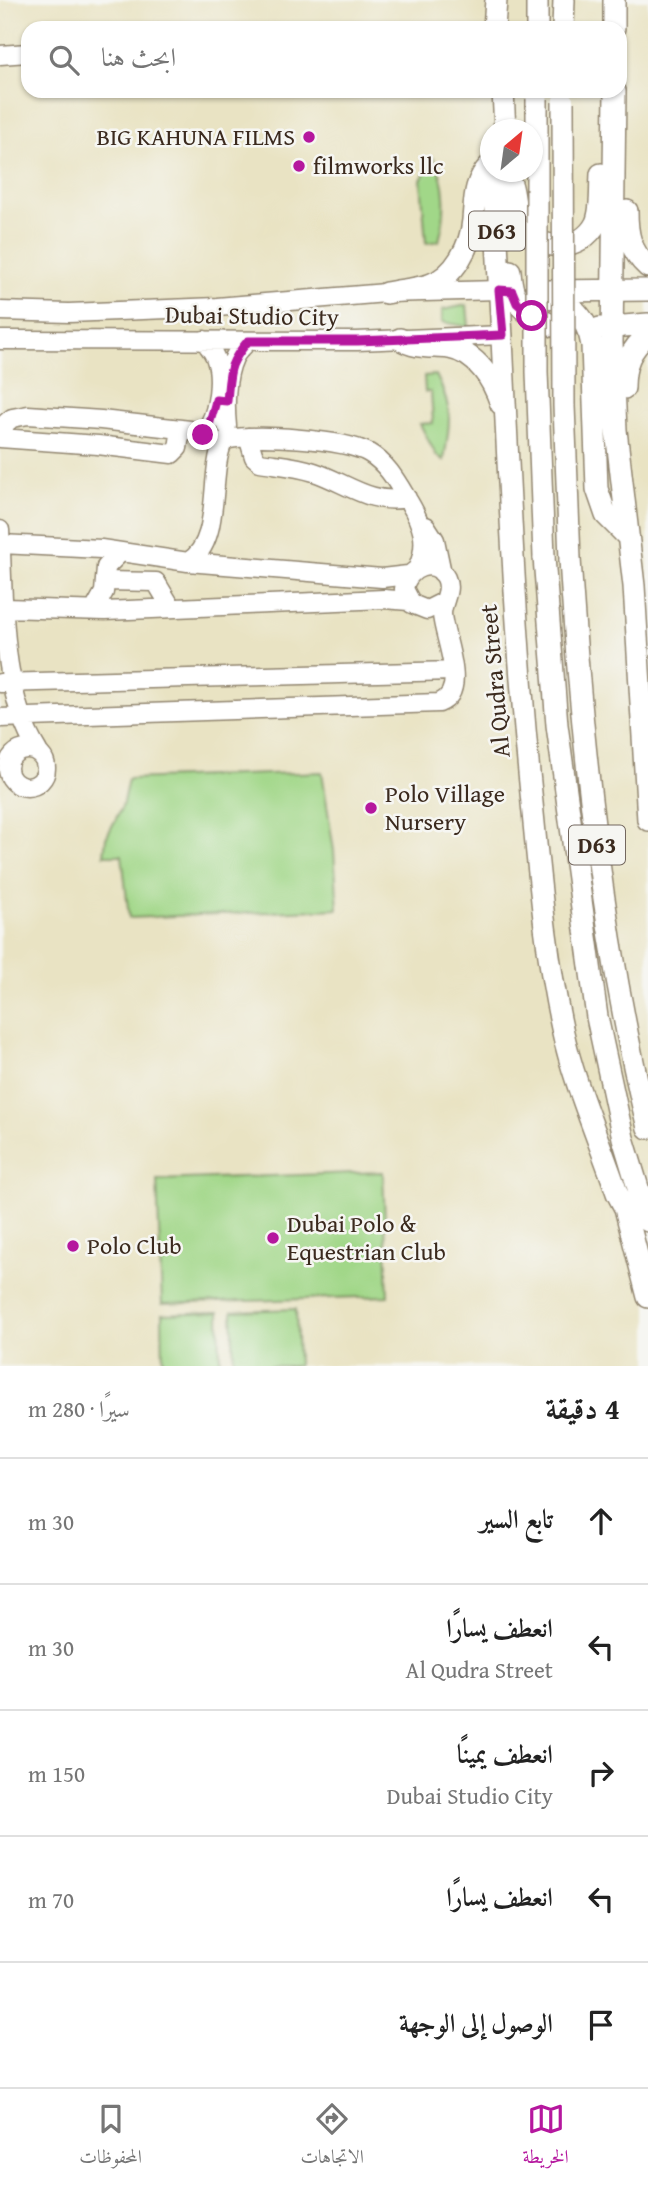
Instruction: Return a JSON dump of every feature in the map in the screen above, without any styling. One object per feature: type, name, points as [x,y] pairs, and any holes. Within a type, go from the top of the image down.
[{"type":"main road","points":[[494,21],[496,0]]},
{"type":"main road","points":[[537,0],[537,21]]},
{"type":"main road","points":[[564,0],[564,21]]},
{"type":"main road","points":[[614,0],[614,21]]},
{"type":"main road","points":[[492,98],[492,119]]},
{"type":"main road","points":[[503,98],[504,119]]},
{"type":"main road","name":"D63","points":[[537,98],[537,372],[544,557],[557,725],[597,1017],[614,1098],[648,1222]]},
{"type":"main road","name":"D63","points":[[563,98],[564,356],[570,559],[581,720],[590,801],[633,1065],[648,1128]]},
{"type":"main road","name":"D63","points":[[615,98],[612,327],[616,430],[634,586],[648,820]]},
{"type":"main road","points":[[510,182],[518,219],[529,235],[546,244],[565,246],[575,243],[590,231],[599,213],[604,129],[615,114]]},
{"type":"main road","points":[[616,162],[626,183],[630,242],[637,256],[648,267]]},
{"type":"main road","points":[[386,293],[429,285],[444,277],[455,266],[465,250],[471,232],[474,198],[480,176]]},
{"type":"main road","name":"Al Qudra Street","points":[[494,182],[505,291],[505,422],[513,585],[540,890],[555,990],[573,1069],[617,1193],[625,1208],[648,1297]]},
{"type":"main road","points":[[505,182],[505,291],[526,312],[565,331]]},
{"type":"main road","points":[[505,291],[648,290]]},
{"type":"main road","points":[[535,291],[571,307],[590,329],[597,489],[606,515],[627,536]]},
{"type":"main road","points":[[503,335],[648,324]]},
{"type":"main road","points":[[616,430],[623,410],[628,359],[633,349],[648,335]]},
{"type":"main road","points":[[400,339],[417,347],[457,351],[471,358],[492,383],[505,422]]},
{"type":"main road","points":[[586,943],[583,989],[593,1060],[604,1122],[625,1208]]},
{"type":"street","points":[[0,55],[21,54]]},
{"type":"street","name":"Dubai Studio City","points":[[0,311],[69,313],[229,306],[386,293],[505,291]]},
{"type":"street","name":"Dubai Studio City","points":[[0,340],[344,342],[503,335]]},
{"type":"street","points":[[204,340],[225,363]]},
{"type":"street","points":[[224,565],[215,552],[209,534],[212,434],[221,400],[225,363],[248,341]]},
{"type":"street","points":[[0,718],[439,703],[452,693],[453,671],[451,650],[444,631],[443,602],[448,587],[435,540],[388,470],[369,453],[356,448],[297,439],[212,434],[101,420],[4,424]]},
{"type":"street","points":[[4,424],[98,445],[172,454],[178,448],[212,434]]},
{"type":"street","points":[[248,437],[254,457],[260,462],[312,471],[368,496],[391,501],[407,498]]},
{"type":"street","points":[[368,496],[382,486],[388,470]]},
{"type":"street","points":[[420,521],[424,548],[404,589],[414,605],[444,631]]},
{"type":"street","points":[[0,530],[6,683],[21,717],[17,754],[7,768],[6,777],[21,786],[28,787],[40,782],[45,776],[43,757],[17,754]]},
{"type":"street","points":[[188,562],[199,554],[209,534]]},
{"type":"street","points":[[1,564],[90,549],[188,562],[391,579],[413,571],[435,568],[442,573]]},
{"type":"street","points":[[90,549],[116,610]]},
{"type":"street","points":[[93,610],[105,580],[121,552]]},
{"type":"street","points":[[105,580],[156,582],[171,607]]},
{"type":"street","points":[[5,608],[116,610],[384,599],[427,610],[436,608],[443,602]]},
{"type":"street","points":[[6,683],[453,671]]},
{"type":"green space","points":[[433,158],[441,177],[444,210],[439,241],[426,243],[421,180]]},
{"type":"green space","points":[[467,305],[469,327],[442,322],[442,310]]},
{"type":"green space","points":[[436,375],[446,398],[449,417],[444,460],[436,455],[420,424],[433,423],[431,392],[425,392],[424,376]]},
{"type":"green space","points":[[322,772],[334,851],[338,909],[129,918],[122,855],[104,855],[106,838],[122,807],[128,779]]},
{"type":"green space","name":"Dubai Polo & Equestrian Club","points":[[383,1172],[388,1296],[162,1304],[157,1180]]},
{"type":"green space","points":[[296,1309],[298,1366],[234,1366],[232,1311]]},
{"type":"green space","points":[[219,1312],[220,1366],[163,1366],[162,1314]]},
{"type":"place","name":"BIG KAHUNA FILMS","points":[[309,137]]},
{"type":"place","name":"filmworks llc","points":[[299,166]]},
{"type":"place","name":"Polo Village Nursery","points":[[371,808]]},
{"type":"place","name":"Dubai Polo & Equestrian Club","points":[[273,1238]]},
{"type":"place","name":"Polo Club","points":[[73,1246]]},
{"type":"route","points":[[203,435],[208,437],[206,430],[213,416],[216,400],[227,401],[232,363],[248,341],[358,341],[503,335],[499,290],[512,291],[517,303],[532,316]]}]
